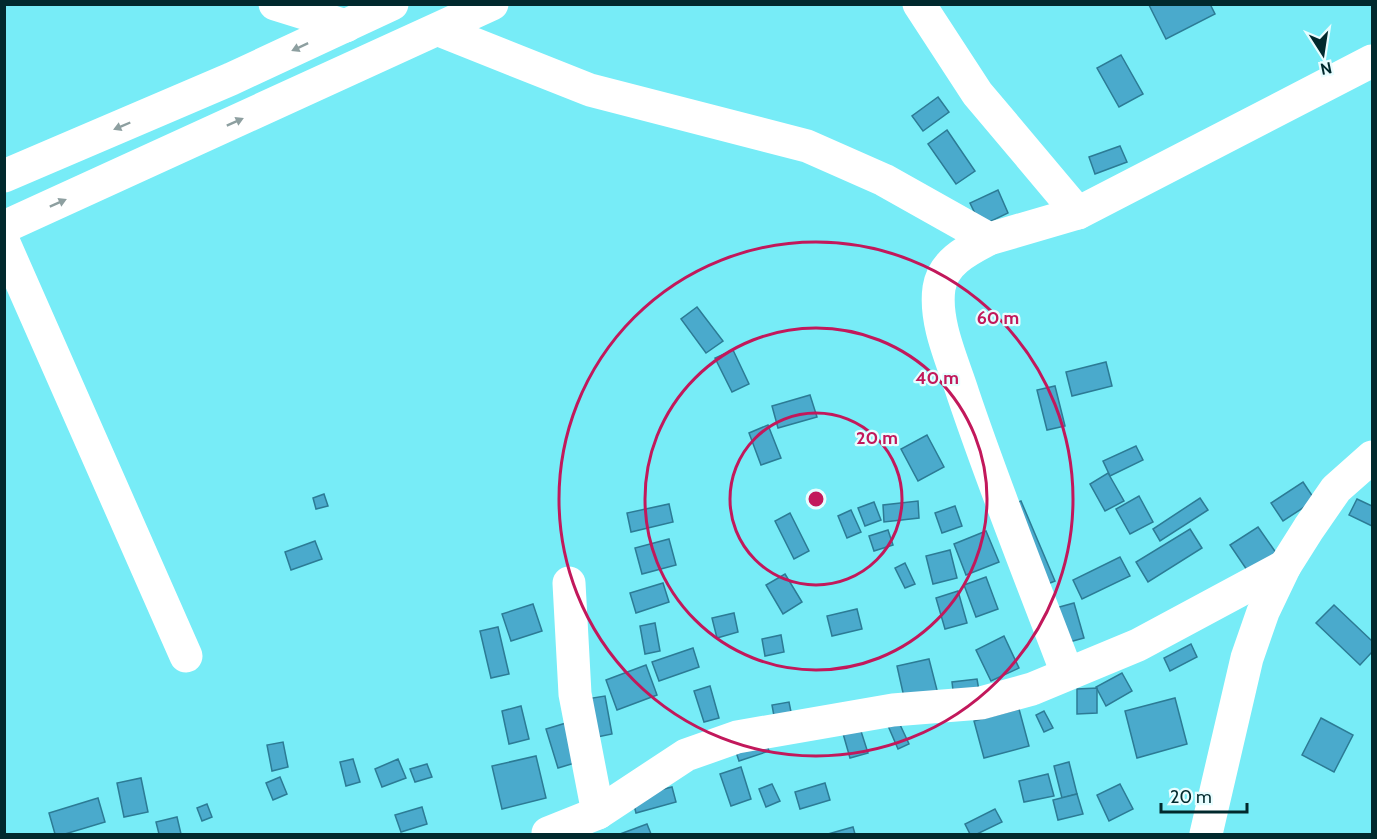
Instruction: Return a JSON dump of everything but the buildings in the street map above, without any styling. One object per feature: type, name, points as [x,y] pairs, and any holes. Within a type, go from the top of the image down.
[{"type":"street","points":[[274,4],[346,26]]},
{"type":"street","points":[[4,176],[231,79],[392,4]]},
{"type":"street","points":[[4,227],[492,4]]},
{"type":"street","points":[[919,4],[977,93],[1078,213]]},
{"type":"street","points":[[439,30],[590,90],[807,146],[884,180],[989,239]]},
{"type":"street","points":[[1067,673],[985,460],[945,340],[938,309],[939,287],[946,269],[960,255],[989,239],[1078,213],[1372,61]]},
{"type":"street","points":[[4,243],[186,656]]},
{"type":"street","points":[[1206,834],[1246,658],[1263,612],[1285,566],[1336,489],[1372,458]]},
{"type":"street","points":[[548,833],[598,813],[686,755],[736,737],[893,710],[981,703],[1032,688],[1138,645],[1285,566]]},
{"type":"street","points":[[569,583],[575,694],[598,813]]}]
